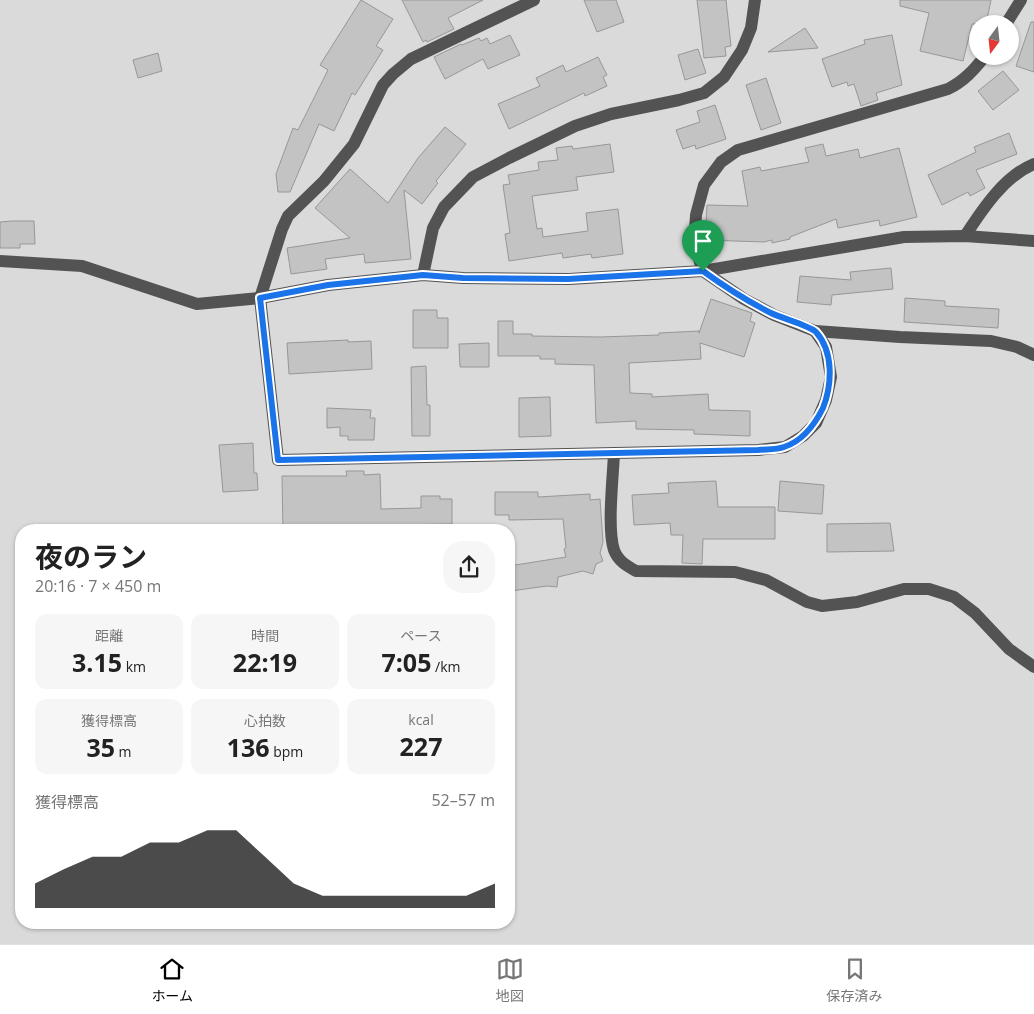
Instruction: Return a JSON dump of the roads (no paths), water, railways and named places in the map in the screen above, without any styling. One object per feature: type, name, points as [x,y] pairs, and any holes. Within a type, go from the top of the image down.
[{"type":"street","points":[[534,0],[411,60],[393,74],[383,85],[354,144],[324,181],[288,216],[260,298],[278,460],[614,454],[758,450],[785,447],[803,436],[816,423],[826,400],[831,377],[826,347],[815,331]]},
{"type":"street","points":[[423,275],[433,228],[444,207],[473,177],[575,126],[611,114],[679,100],[704,92],[724,77],[742,50],[751,28],[755,0]]},
{"type":"street","points":[[1012,15],[1021,0]]},
{"type":"street","points":[[978,65],[971,74],[948,89],[738,150],[721,162],[704,185],[696,214],[696,250],[703,271],[744,299],[774,315],[815,331],[991,342],[1017,347],[1034,355]]},
{"type":"street","points":[[965,236],[984,206],[995,194],[1007,182],[1034,164]]},
{"type":"street","points":[[0,261],[82,266],[197,304],[260,298],[328,285],[423,275],[463,278],[568,279],[703,271],[904,237],[965,236],[1034,241]]},
{"type":"street","points":[[614,454],[611,529],[614,552],[623,564],[636,571],[736,572],[766,580],[807,602],[822,606],[857,602],[904,588],[929,589],[954,597],[975,613],[1009,649],[1034,667]]}]
